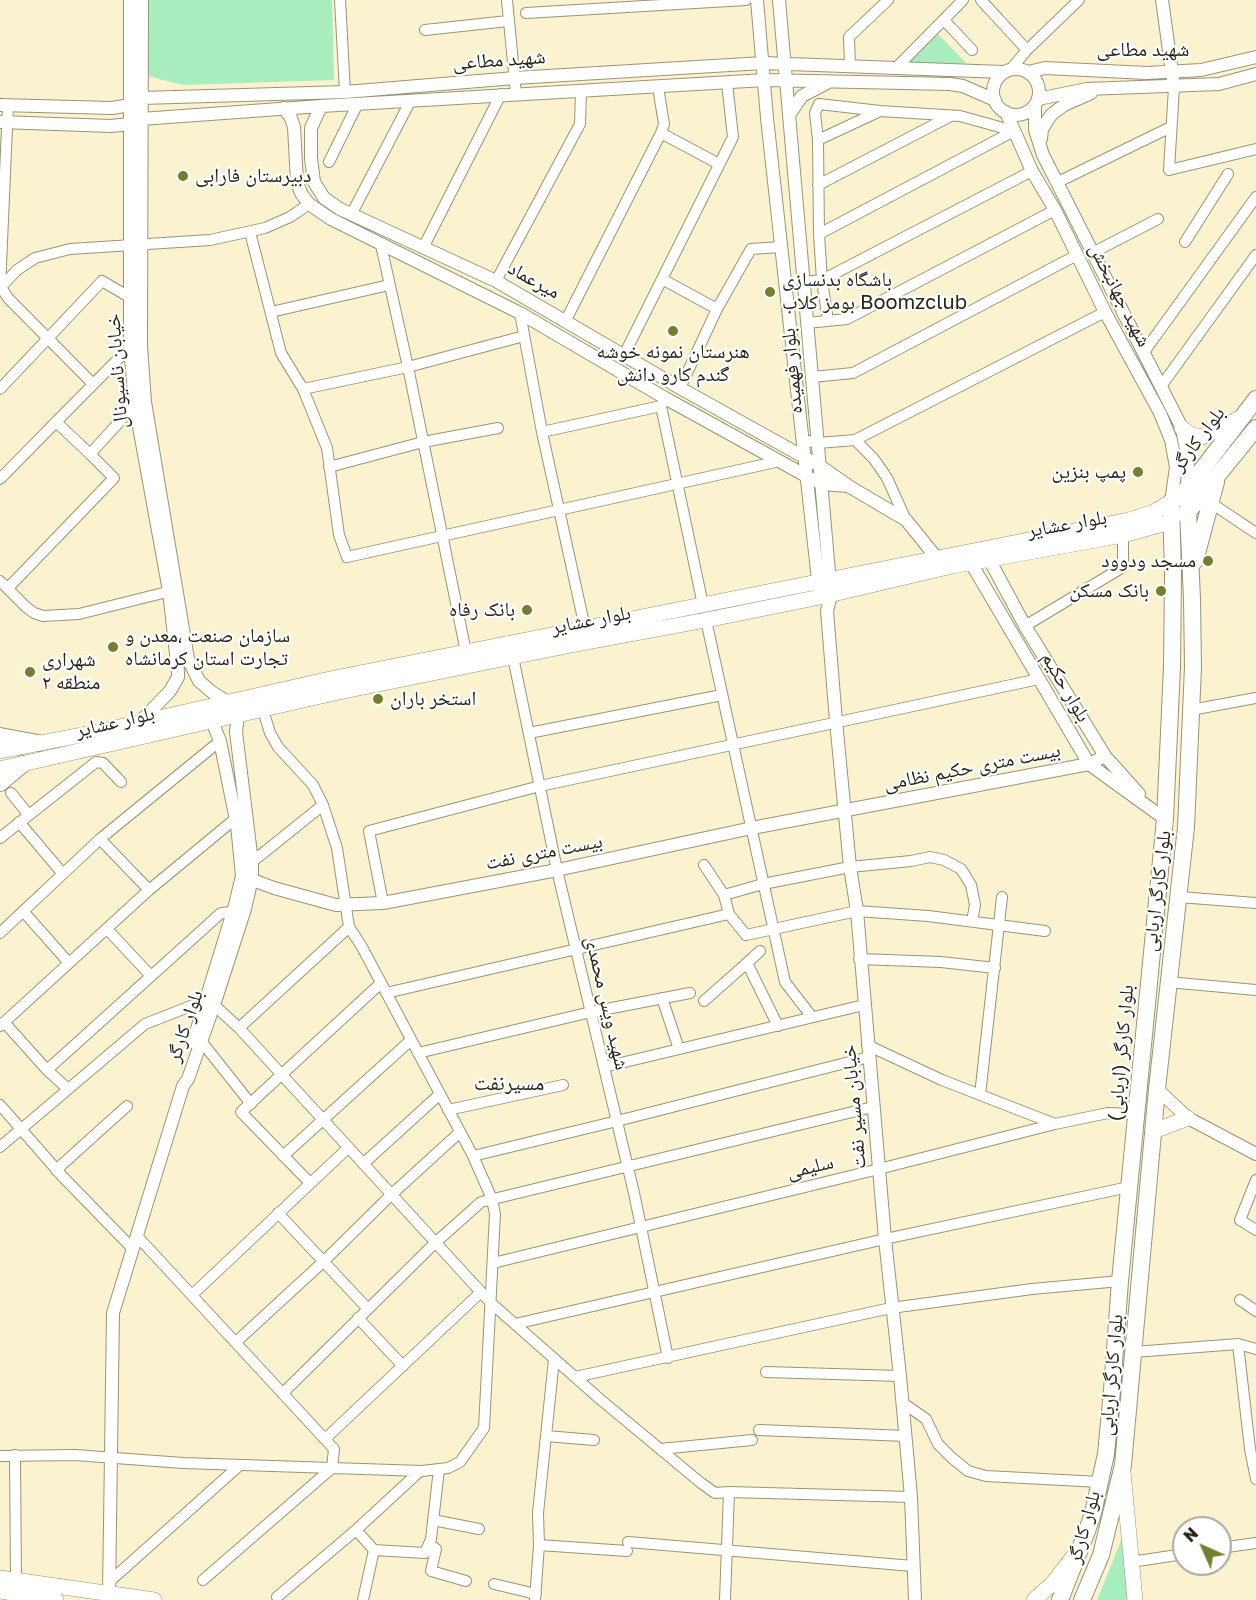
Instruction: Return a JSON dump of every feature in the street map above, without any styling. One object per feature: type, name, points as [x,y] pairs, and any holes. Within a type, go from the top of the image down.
[{"type":"main road","name":"بلوار کارگر","points":[[1171,502],[1187,489],[1256,399]]},
{"type":"main road","points":[[1182,428],[1191,435],[1202,437],[1240,418]]},
{"type":"main road","name":"بلوار کارگر","points":[[1188,512],[1256,428]]},
{"type":"main road","points":[[1191,576],[1218,473]]},
{"type":"main road","name":"بلوار کارگر اربابی","points":[[1123,1465],[1157,1089],[1186,827],[1193,668],[1187,489]]},
{"type":"main road","name":"بلوار کارگر (اربابی)","points":[[1060,1600],[1088,1531],[1106,1454],[1120,1281],[1165,819],[1172,667],[1171,502]]},
{"type":"main road","name":"بلوار عشایر","points":[[825,589],[936,557],[1129,520],[1154,512],[1171,502]]},
{"type":"main road","name":"بلوار عشایر","points":[[0,769],[704,613],[1123,535],[1170,522],[1188,512]]},
{"type":"main road","name":"بلوار عشایر","points":[[0,751],[585,628],[704,613]]},
{"type":"main road","points":[[1172,667],[1193,668]]},
{"type":"main road","points":[[0,736],[38,742]]},
{"type":"main road","points":[[5,788],[23,764]]},
{"type":"main road","points":[[1154,1131],[1188,1118]]},
{"type":"main road","name":"بلوار کارگر","points":[[1082,1600],[1101,1555],[1123,1465]]},
{"type":"main road","points":[[1123,1465],[1135,1600]]},
{"type":"main road","points":[[1034,1600],[1059,1577],[1088,1531]]},
{"type":"main road","points":[[1081,1549],[1086,1561],[1094,1561],[1101,1555]]},
{"type":"main road","points":[[0,1578],[8,1588],[56,1600]]},
{"type":"main road","points":[[8,1588],[109,1588],[154,1600]]},
{"type":"street","name":"خیابان ناسیونال","points":[[130,0],[141,346],[145,402],[173,590],[178,677],[170,691],[140,722]]},
{"type":"street","name":"خیابان ناسیونال","points":[[135,101],[142,0]]},
{"type":"street","points":[[340,0],[345,92]]},
{"type":"street","points":[[507,0],[516,94]]},
{"type":"street","points":[[526,13],[563,5],[746,0]]},
{"type":"street","name":"بلوار فهمیده","points":[[757,0],[804,457],[825,589]]},
{"type":"street","name":"بلوار فهمیده","points":[[779,0],[822,484],[825,589]]},
{"type":"street","points":[[850,67],[849,38],[888,0]]},
{"type":"street","points":[[896,68],[963,0]]},
{"type":"street","points":[[1007,71],[1023,69],[1038,84],[1037,102],[1021,114],[1006,112],[994,100],[993,88],[999,76],[1007,71],[1078,0]]},
{"type":"street","points":[[1163,0],[1174,87],[1169,170],[1256,149]]},
{"type":"street","points":[[987,2],[1027,50]]},
{"type":"street","points":[[944,20],[972,50]]},
{"type":"street","points":[[425,30],[508,21]]},
{"type":"street","name":"شهید مطاعی","points":[[1028,72],[1045,68],[1172,72],[1201,70],[1256,57]]},
{"type":"street","name":"شهید مطاعی","points":[[4,105],[112,108],[135,101],[345,92],[514,78],[763,63],[1007,71]]},
{"type":"street","name":"شهید مطاعی","points":[[1037,102],[1087,88],[1219,84],[1256,74]]},
{"type":"street","name":"شهید مطاعی","points":[[4,122],[111,126],[135,121],[284,108],[765,80],[950,84],[963,86],[994,100]]},
{"type":"street","points":[[790,122],[789,113],[799,99],[811,90],[831,82]]},
{"type":"street","points":[[624,355],[733,137],[727,83]]},
{"type":"street","points":[[566,320],[661,133],[664,124],[658,87]]},
{"type":"street","points":[[1043,155],[1042,129],[1051,115],[1076,99],[1110,88]]},
{"type":"street","points":[[496,280],[580,124],[581,90]]},
{"type":"street","points":[[424,246],[501,94]]},
{"type":"street","points":[[352,213],[411,100]]},
{"type":"street","name":"شهید جهانبخش","points":[[1037,102],[1035,129],[1043,155],[1182,428],[1188,462],[1187,489]]},
{"type":"street","points":[[329,162],[358,103]]},
{"type":"street","points":[[828,321],[819,234],[818,140],[815,113],[819,104],[972,118],[1014,131]]},
{"type":"street","points":[[4,105],[0,287],[8,298],[93,384]]},
{"type":"street","name":"میرعماد","points":[[321,106],[312,124],[311,158],[314,182],[324,198],[496,280],[680,388],[820,466],[850,487],[906,520]]},
{"type":"street","points":[[0,287],[17,270],[35,258],[70,249],[210,240],[265,228],[290,217],[309,204],[297,183],[294,126],[284,108]]},
{"type":"street","points":[[818,140],[880,111]]},
{"type":"street","name":"شهید جهانبخش","points":[[1006,112],[1032,171],[1055,210],[1105,312],[1160,413],[1171,440],[1176,467],[1171,502]]},
{"type":"street","points":[[818,184],[949,117]]},
{"type":"street","points":[[294,126],[301,121],[312,124]]},
{"type":"street","points":[[1058,182],[1171,127]]},
{"type":"street","points":[[819,234],[1014,131]]},
{"type":"street","points":[[661,133],[719,164]]},
{"type":"street","points":[[803,282],[822,280],[1032,171]]},
{"type":"street","points":[[1185,242],[1228,174]]},
{"type":"street","points":[[1144,352],[1256,197]]},
{"type":"street","name":"میرعماد","points":[[309,204],[342,226],[459,281],[520,313],[663,402],[689,411],[822,484]]},
{"type":"street","points":[[807,323],[847,319],[1055,210]]},
{"type":"street","points":[[1094,252],[1158,219]]},
{"type":"street","points":[[250,232],[281,353],[315,413],[327,448],[339,535],[347,557],[781,462]]},
{"type":"street","name":"خیابان ناسیونال","points":[[137,245],[130,347],[135,405],[188,659],[193,672],[204,686],[228,702]]},
{"type":"street","points":[[381,245],[466,652]]},
{"type":"street","points":[[680,388],[717,309],[751,249],[781,247]]},
{"type":"street","points":[[813,377],[853,373],[1077,255]]},
{"type":"street","points":[[1162,385],[1256,255]]},
{"type":"street","points":[[662,279],[717,309]]},
{"type":"street","points":[[0,389],[102,280],[132,298]]},
{"type":"street","points":[[272,312],[389,285]]},
{"type":"street","points":[[1099,300],[1114,292]]},
{"type":"street","points":[[803,440],[818,443],[855,440],[1105,312]]},
{"type":"street","points":[[520,313],[542,432],[585,628]]},
{"type":"street","points":[[303,389],[408,367],[524,336]]},
{"type":"street","points":[[0,479],[130,347]]},
{"type":"street","points":[[689,411],[696,397]]},
{"type":"street","points":[[542,432],[663,402],[677,484],[772,930],[785,982],[812,1017]]},
{"type":"street","points":[[90,454],[135,405]]},
{"type":"street","points":[[56,422],[114,478],[4,585],[34,613],[54,616],[79,614],[173,590]]},
{"type":"street","points":[[329,467],[423,442],[498,428]]},
{"type":"street","points":[[855,440],[874,459],[887,478],[906,520],[936,557]]},
{"type":"street","points":[[822,484],[850,487]]},
{"type":"street","points":[[1211,503],[1256,533]]},
{"type":"street","points":[[1025,626],[1124,567],[1123,535]]},
{"type":"street","name":"بلوار حکیم","points":[[989,559],[1025,626],[1105,756],[1151,809]]},
{"type":"street","name":"بلوار حکیم","points":[[971,563],[1089,764],[1165,819]]},
{"type":"street","name":"خیابان مسیر نفت","points":[[825,589],[850,867],[857,911],[859,959],[891,1308],[906,1436],[915,1600]]},
{"type":"street","name":"شهید ویس محمدی","points":[[513,657],[557,870],[617,1121],[668,1358]]},
{"type":"street","points":[[383,903],[369,831],[540,786],[1039,679]]},
{"type":"street","points":[[529,733],[722,695]]},
{"type":"street","points":[[1191,710],[1256,698]]},
{"type":"street","points":[[0,1456],[75,1455],[240,1465],[420,1471],[448,1468],[460,1462],[484,1428],[495,1214],[492,1199],[473,1156],[350,927],[337,848],[323,805],[313,785],[278,747],[262,710]]},
{"type":"street","name":"بلوار کارگر","points":[[183,1086],[189,1079],[201,1041],[233,912],[252,862],[236,732],[238,715]]},
{"type":"street","name":"بلوار کارگر","points":[[183,1086],[182,1076],[245,909],[247,877],[220,741],[212,721]]},
{"type":"street","points":[[0,933],[100,839],[220,741]]},
{"type":"street","name":"بیست متری حکیم نظامی","points":[[845,811],[1089,764],[1105,756]]},
{"type":"street","points":[[0,838],[96,762],[103,763],[121,782]]},
{"type":"street","points":[[5,788],[28,814]]},
{"type":"street","points":[[252,862],[323,805]]},
{"type":"street","name":"بیست متری نفت","points":[[247,877],[336,905],[383,903],[845,811]]},
{"type":"street","points":[[68,1089],[2,1024],[149,890],[235,819]]},
{"type":"street","points":[[19,822],[63,874]]},
{"type":"street","points":[[100,839],[149,890]]},
{"type":"street","points":[[724,896],[763,884],[850,867],[930,857],[944,860],[961,869],[971,885],[975,905],[972,921]]},
{"type":"street","points":[[704,865],[724,896],[729,914],[747,935],[857,911],[972,921],[1045,931]]},
{"type":"street","points":[[980,1095],[1002,897]]},
{"type":"street","points":[[1179,897],[1256,903]]},
{"type":"street","points":[[23,911],[69,963]]},
{"type":"street","points":[[47,1070],[221,912],[233,912]]},
{"type":"street","points":[[310,1183],[241,1113],[281,1074],[384,988],[729,914]]},
{"type":"street","points":[[239,1028],[350,927]]},
{"type":"street","points":[[106,929],[150,975]]},
{"type":"street","points":[[704,1000],[760,951]]},
{"type":"street","points":[[859,959],[941,962],[994,968]]},
{"type":"street","points":[[747,963],[778,1026]]},
{"type":"street","points":[[1168,982],[1256,990]]},
{"type":"street","points":[[418,1053],[591,1012],[690,993]]},
{"type":"street","points":[[662,998],[679,1049]]},
{"type":"street","points":[[0,1147],[145,1024],[210,1003],[239,1028],[491,1303],[660,1449],[715,1492],[729,1496],[911,1497]]},
{"type":"street","points":[[604,1067],[864,1005]]},
{"type":"street","points":[[283,1156],[411,1040]]},
{"type":"street","points":[[201,1041],[251,1104]]},
{"type":"street","points":[[473,1156],[617,1121],[868,1051],[1055,1124]]},
{"type":"street","points":[[448,1110],[563,1085]]},
{"type":"street","points":[[109,1588],[113,1313],[183,1086]]},
{"type":"street","points":[[1157,1089],[1188,1118],[1256,1154]]},
{"type":"street","points":[[363,1164],[440,1094]]},
{"type":"street","points":[[0,1105],[56,1170],[133,1249]]},
{"type":"street","points":[[56,1170],[127,1106]]},
{"type":"street","points":[[283,1393],[435,1243],[480,1202],[873,1107]]},
{"type":"street","name":"سلیمی","points":[[493,1263],[1055,1124],[1108,1113],[1137,1114]]},
{"type":"street","points":[[236,1342],[460,1132]]},
{"type":"street","points":[[192,1295],[348,1148]]},
{"type":"street","points":[[1256,1180],[1240,1220],[1256,1230]]},
{"type":"street","points":[[515,1324],[885,1239],[1129,1187]]},
{"type":"street","points":[[278,1213],[368,1309]]},
{"type":"street","points":[[136,1236],[334,1449],[332,1468],[203,1580]]},
{"type":"street","points":[[575,1377],[891,1308],[1032,1289],[1120,1281]]},
{"type":"street","points":[[325,1439],[481,1292]]},
{"type":"street","points":[[1240,1300],[1256,1311]]},
{"type":"street","points":[[358,1318],[403,1366]]},
{"type":"street","points":[[1134,1352],[1238,1344],[1256,1349]]},
{"type":"street","points":[[1238,1344],[1251,1401],[1256,1479]]},
{"type":"street","points":[[494,1584],[536,1597],[538,1513],[554,1359]]},
{"type":"street","points":[[766,1372],[900,1376]]},
{"type":"street","points":[[903,1403],[926,1419],[938,1444],[968,1471],[986,1476],[1100,1482]]},
{"type":"street","points":[[660,1449],[755,1435],[906,1436]]},
{"type":"street","points":[[546,1436],[594,1440]]},
{"type":"street","points":[[8,1588],[15,1455]]},
{"type":"street","points":[[109,1588],[240,1465]]},
{"type":"street","points":[[356,1530],[374,1550],[425,1553],[434,1520],[439,1469]]},
{"type":"street","points":[[277,1597],[356,1530],[420,1471]]},
{"type":"street","points":[[725,1600],[729,1496]]},
{"type":"street","points":[[434,1520],[478,1529]]},
{"type":"street","points":[[1232,1546],[1256,1543]]},
{"type":"street","points":[[429,1544],[436,1549],[431,1571],[466,1581]]},
{"type":"street","points":[[539,1545],[726,1552],[914,1566]]},
{"type":"street","points":[[363,1600],[374,1550]]},
{"type":"street","points":[[1131,1562],[1172,1556]]},
{"type":"green space","points":[[148,0],[332,0],[334,80],[183,85],[148,76]]},
{"type":"green space","points":[[938,34],[966,63],[906,65]]},
{"type":"green space","points":[[1123,1536],[1127,1600],[1097,1600]]},
{"type":"place","name":"دبیرستان فارابی","points":[[183,176]]},
{"type":"place","name":"باشگاه بدنسازی بومز کلاب Boomzclub","points":[[770,292]]},
{"type":"place","name":"هنرستان نمونه خوشه گندم کارو دانش","points":[[673,331]]},
{"type":"place","name":"پمپ بنزین","points":[[1138,472]]},
{"type":"place","name":"مسجد ودوود","points":[[1208,561]]},
{"type":"place","name":"بانک مسکن","points":[[1161,591]]},
{"type":"place","name":"بانک رفاه","points":[[527,610]]},
{"type":"place","name":"سازمان صنعت ،معدن و تجارت استان کرمانشاه","points":[[113,647]]},
{"type":"place","name":"شهراری منطقه ۲","points":[[30,672]]},
{"type":"place","name":"استخر باران","points":[[378,699]]},
{"type":"district","name":"مسیرنفت","points":[[509,1083]]}]
